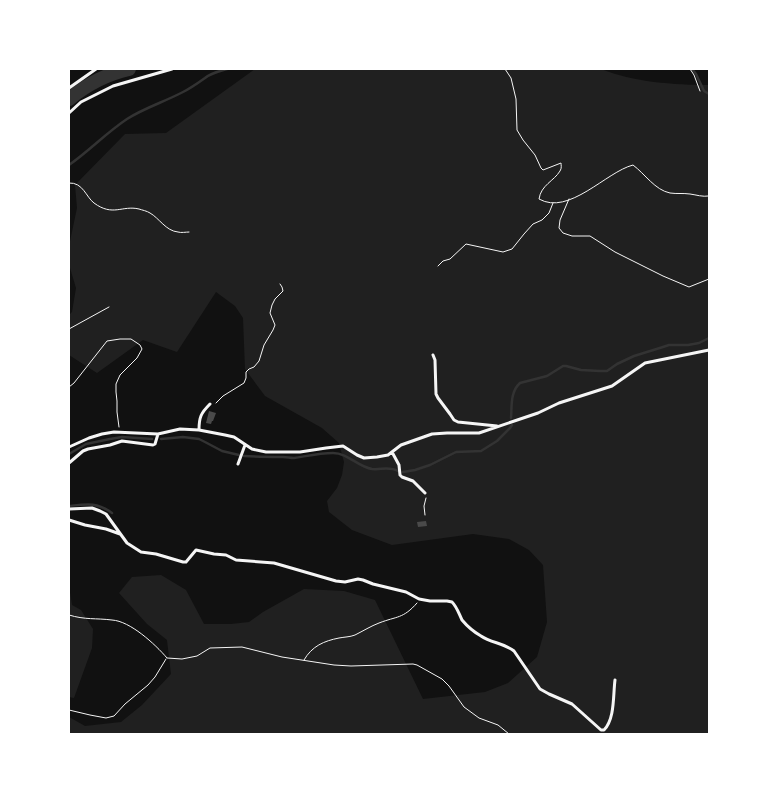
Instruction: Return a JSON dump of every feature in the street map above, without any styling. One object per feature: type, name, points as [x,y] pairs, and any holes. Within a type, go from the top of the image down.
[{"type":"street","points":[[69,88],[96,69]]},
{"type":"street","points":[[69,113],[81,102],[113,86],[172,69]]},
{"type":"street","points":[[69,447],[102,434],[120,432],[158,434],[180,429],[199,430],[234,437],[252,449],[266,452],[300,452],[343,446],[364,458],[388,455],[400,445],[417,438],[446,432],[479,433],[538,413],[559,403],[612,386],[645,363],[709,350]]},
{"type":"street","points":[[433,355],[435,360],[436,394],[454,420],[498,426]]},
{"type":"street","points":[[199,430],[200,416],[210,404]]},
{"type":"street","points":[[69,463],[83,451],[122,441],[153,445],[158,434]]},
{"type":"street","points":[[238,464],[245,445]]},
{"type":"street","points":[[392,452],[399,465],[400,475],[413,481],[425,493]]},
{"type":"street","points":[[69,509],[92,508],[100,511],[106,514],[127,543],[142,552],[183,562],[186,562],[196,550],[201,550],[226,555],[236,560],[274,563],[336,581],[363,580],[406,592],[421,599],[452,602],[463,621],[481,637],[509,647],[514,651],[540,689],[572,704],[601,730],[606,729],[612,713],[614,680]]},
{"type":"street","points":[[69,520],[85,525],[106,528],[120,534]]},
{"type":"path","points":[[505,69],[511,78],[516,99],[517,130],[522,140],[535,155],[541,168],[544,170],[561,162],[560,171],[539,194],[539,199],[553,202],[584,194],[624,168],[633,165],[653,184],[668,193],[709,196]]},
{"type":"path","points":[[690,69],[700,91]]},
{"type":"path","points":[[69,183],[72,182],[80,187],[86,192],[93,203],[105,209],[111,211],[129,208],[139,209],[149,212],[172,230],[189,232]]},
{"type":"path","points":[[569,199],[560,220],[559,228],[563,233],[572,236],[590,236],[615,252],[689,287],[709,279]]},
{"type":"path","points":[[438,266],[450,259],[466,244],[503,252],[512,249],[533,224],[542,220],[549,213],[553,202]]},
{"type":"path","points":[[210,404],[216,403],[223,396],[244,383],[247,370],[254,367],[258,361],[264,344],[275,325],[270,313],[273,301],[283,291],[280,284]]},
{"type":"path","points":[[69,329],[109,307]]},
{"type":"path","points":[[69,387],[107,341],[127,339],[136,341],[142,349],[137,358],[120,375],[116,384],[120,432]]},
{"type":"path","points":[[425,493],[427,496],[424,506],[425,514]]},
{"type":"path","points":[[304,660],[308,653],[322,642],[353,636],[381,622],[397,618],[408,612],[421,599]]},
{"type":"path","points":[[69,615],[78,618],[124,622],[135,629],[167,658],[182,659],[197,656],[210,648],[242,648],[282,657],[334,665],[417,665],[442,679],[464,707],[472,713],[479,718],[498,725],[509,734]]},
{"type":"path","points":[[69,710],[106,718],[114,716],[148,685],[167,658]]},
{"type":"shaded area","points":[[255,69],[601,69],[626,77],[654,82],[709,85],[709,734],[69,733],[69,717],[85,726],[121,722],[142,705],[171,674],[167,640],[147,624],[119,593],[132,577],[161,575],[186,590],[204,624],[249,622],[304,589],[344,591],[375,600],[423,699],[485,692],[508,683],[537,657],[547,622],[543,565],[529,550],[509,539],[473,534],[392,545],[352,530],[329,512],[327,501],[337,488],[344,462],[339,443],[322,428],[265,396],[245,369],[243,318],[235,306],[216,292],[177,352],[143,340],[97,373],[69,355],[69,315],[72,312],[76,288],[70,268],[69,246],[77,208],[75,185],[125,134],[166,133]]},
{"type":"shaded area","points":[[69,586],[72,605],[81,610],[93,629],[92,648],[74,698],[69,697]]},
{"type":"building","points":[[209,411],[216,413],[211,424],[206,423]]},
{"type":"building","points":[[426,521],[427,526],[418,527],[417,522]]},
{"type":"waterway","points":[[69,99],[97,81],[129,69]]},
{"type":"waterway","points":[[69,165],[127,119],[176,96],[210,75],[227,69]]},
{"type":"waterway","points":[[692,69],[704,91],[709,94]]},
{"type":"waterway","points":[[511,418],[513,395],[520,383],[547,376],[563,366],[581,370],[607,371],[634,356],[669,345],[688,345],[699,343],[709,338]]},
{"type":"waterway","points":[[403,472],[430,465],[456,452],[481,451],[497,441],[512,425]]},
{"type":"waterway","points":[[69,454],[86,444],[110,439],[122,437],[152,439]]},
{"type":"waterway","points":[[161,439],[183,437],[199,439],[222,451],[239,455]]},
{"type":"waterway","points":[[244,456],[294,458],[333,453],[343,455],[367,468],[398,471]]},
{"type":"waterway","points":[[69,506],[97,505],[112,513]]}]
